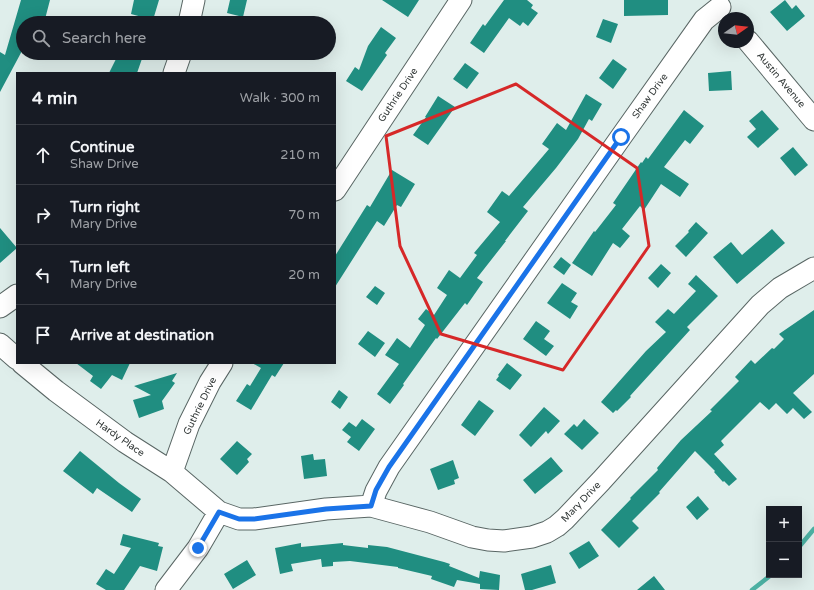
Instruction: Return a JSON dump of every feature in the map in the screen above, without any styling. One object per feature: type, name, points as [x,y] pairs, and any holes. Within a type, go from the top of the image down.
[{"type":"street","points":[[191,16],[194,0]]},
{"type":"street","name":"Guthrie Drive","points":[[336,188],[461,0]]},
{"type":"street","name":"Shaw Drive","points":[[371,506],[376,490],[389,467],[704,20],[721,8]]},
{"type":"street","name":"Austin Avenue","points":[[754,48],[814,120]]},
{"type":"street","points":[[174,72],[179,60]]},
{"type":"street","name":"Mary Drive","points":[[219,512],[239,519],[254,519],[326,509],[371,506],[430,522],[472,537],[488,540],[532,537],[547,532],[565,519],[601,481],[760,305],[780,288],[814,268]]},
{"type":"street","points":[[0,307],[16,296]]},
{"type":"street","points":[[0,344],[16,358]]},
{"type":"street","name":"Hardy Place","points":[[23,364],[56,391],[125,442],[172,472],[219,512]]},
{"type":"street","name":"Guthrie Drive","points":[[172,472],[189,424],[210,382],[221,364]]},
{"type":"street","points":[[166,590],[198,548],[219,512]]},
{"type":"highlighted area","points":[[516,84],[637,168],[649,246],[563,370],[441,334],[400,246],[386,136]]},
{"type":"building","points":[[21,0],[50,0],[46,16],[16,16]]},
{"type":"building","points":[[134,0],[159,0],[154,16],[138,16],[131,14]]},
{"type":"building","points":[[230,0],[247,0],[243,16],[227,13]]},
{"type":"building","points":[[382,0],[419,0],[408,17]]},
{"type":"building","points":[[504,0],[527,0],[533,5],[531,8],[538,13],[528,26],[523,22],[520,26],[509,18],[484,53],[470,43],[483,24],[485,26]]},
{"type":"building","points":[[624,0],[668,0],[668,15],[624,16]]},
{"type":"building","points":[[785,0],[792,9],[796,5],[805,16],[787,31],[770,12]]},
{"type":"building","points":[[16,17],[17,60],[0,92],[0,52],[5,55]]},
{"type":"building","points":[[603,19],[618,24],[611,43],[596,37]]},
{"type":"building","points":[[381,27],[396,38],[385,53],[387,55],[362,91],[346,81],[355,67],[359,70],[368,46]]},
{"type":"building","points":[[613,59],[627,69],[613,89],[599,78]]},
{"type":"building","points":[[116,60],[142,60],[137,72],[110,72]]},
{"type":"building","points":[[465,63],[479,73],[467,89],[453,79]]},
{"type":"building","points":[[731,71],[732,90],[709,91],[708,73]]},
{"type":"building","points":[[586,94],[602,104],[592,121],[589,119],[578,139],[523,207],[528,211],[477,278],[483,282],[467,305],[465,303],[437,339],[436,338],[390,404],[377,394],[399,364],[385,355],[397,338],[410,348],[425,325],[418,319],[426,309],[434,315],[447,295],[437,288],[449,270],[460,278],[477,255],[474,253],[500,222],[487,212],[502,191],[509,196],[549,149],[542,144],[557,123],[566,130]]},
{"type":"building","points":[[438,96],[455,107],[428,145],[413,135],[426,117]]},
{"type":"building","points":[[684,110],[704,126],[690,144],[685,140],[664,167],[689,184],[680,197],[661,184],[644,210],[640,206],[622,229],[630,236],[620,248],[613,243],[592,276],[572,263],[594,231],[595,232],[616,205],[613,203],[641,162],[642,163],[646,157],[648,159]]},
{"type":"building","points":[[762,110],[779,129],[758,148],[747,137],[756,129],[749,121]]},
{"type":"building","points":[[793,147],[808,165],[795,176],[780,158]]},
{"type":"building","points":[[392,170],[415,184],[401,207],[397,205],[384,226],[377,221],[336,285],[336,254],[367,205],[370,207]]},
{"type":"building","points":[[696,222],[708,233],[686,257],[675,246],[689,232],[688,231]]},
{"type":"building","points":[[0,228],[16,247],[16,249],[0,263]]},
{"type":"building","points":[[772,229],[785,243],[737,284],[713,257],[731,242],[742,255]]},
{"type":"building","points":[[561,257],[571,265],[564,275],[553,267]]},
{"type":"building","points":[[661,264],[671,273],[658,288],[648,278]]},
{"type":"building","points":[[696,275],[718,296],[687,327],[690,330],[630,396],[631,397],[613,413],[601,402],[646,351],[666,332],[655,322],[668,309],[674,314],[696,291],[688,284]]},
{"type":"building","points":[[562,283],[577,293],[571,302],[578,306],[570,319],[547,303]]},
{"type":"building","points":[[375,286],[385,293],[377,305],[366,297]]},
{"type":"building","points":[[814,310],[814,374],[793,393],[812,412],[804,419],[793,408],[787,414],[776,403],[769,410],[760,402],[721,441],[724,445],[714,454],[737,479],[729,486],[724,481],[723,482],[714,472],[715,471],[695,451],[659,492],[660,493],[632,521],[639,528],[619,548],[601,530],[658,470],[657,468],[681,440],[712,411],[710,410],[739,381],[735,377],[751,360],[755,364],[772,348],[774,349],[784,339],[779,334]]},
{"type":"building","points":[[536,321],[550,331],[544,339],[554,346],[546,356],[523,339]]},
{"type":"building","points":[[368,331],[385,343],[375,357],[358,344]]},
{"type":"building","points":[[507,363],[522,375],[510,390],[496,380]]},
{"type":"building","points":[[77,364],[130,364],[122,380],[112,375],[101,389],[90,381],[93,376]]},
{"type":"building","points":[[254,364],[283,364],[275,377],[272,375],[251,410],[236,401],[247,384],[250,386],[261,368]]},
{"type":"building","points":[[177,373],[172,381],[175,383],[162,401],[164,409],[139,418],[133,400],[151,395],[134,386]]},
{"type":"building","points":[[339,390],[348,397],[340,409],[331,402]]},
{"type":"building","points":[[479,400],[494,411],[475,436],[461,425]]},
{"type":"building","points":[[544,407],[560,421],[548,434],[546,431],[531,447],[519,435]]},
{"type":"building","points":[[362,419],[375,429],[359,451],[347,442],[351,437],[342,430],[349,422],[356,427]]},
{"type":"building","points":[[584,419],[599,433],[582,450],[564,434],[574,424],[577,427]]},
{"type":"building","points":[[237,441],[252,454],[247,459],[249,462],[237,475],[220,459]]},
{"type":"building","points":[[80,451],[141,499],[132,512],[97,488],[93,494],[63,471]]},
{"type":"building","points":[[313,454],[314,460],[325,459],[327,476],[304,479],[301,456]]},
{"type":"building","points":[[551,457],[563,471],[535,494],[523,480]]},
{"type":"building","points":[[453,460],[459,478],[454,480],[455,484],[438,490],[430,469]]},
{"type":"building","points":[[698,496],[709,509],[697,520],[686,507]]},
{"type":"building","points":[[123,534],[159,543],[158,546],[163,547],[157,571],[140,566],[124,590],[106,590],[96,584],[106,569],[114,574],[131,548],[120,545]]},
{"type":"building","points":[[589,541],[599,556],[579,569],[569,553]]},
{"type":"building","points":[[301,543],[301,547],[343,543],[343,545],[368,548],[368,545],[387,547],[450,564],[449,566],[479,578],[480,571],[500,575],[499,590],[480,589],[480,584],[457,580],[454,587],[431,579],[432,576],[398,567],[350,561],[333,562],[333,566],[322,567],[321,559],[291,564],[293,571],[280,574],[275,548]]},
{"type":"building","points":[[247,560],[256,575],[233,589],[224,574]]},
{"type":"building","points":[[551,565],[556,583],[532,590],[525,590],[521,574]]},
{"type":"building","points":[[654,576],[665,590],[637,590]]},
{"type":"waterway","points":[[802,543],[814,529]]},
{"type":"waterway","points":[[752,590],[767,578]]},
{"type":"route","points":[[198,548],[219,512],[239,519],[254,519],[326,509],[371,506],[376,490],[389,467],[621,137]]}]
